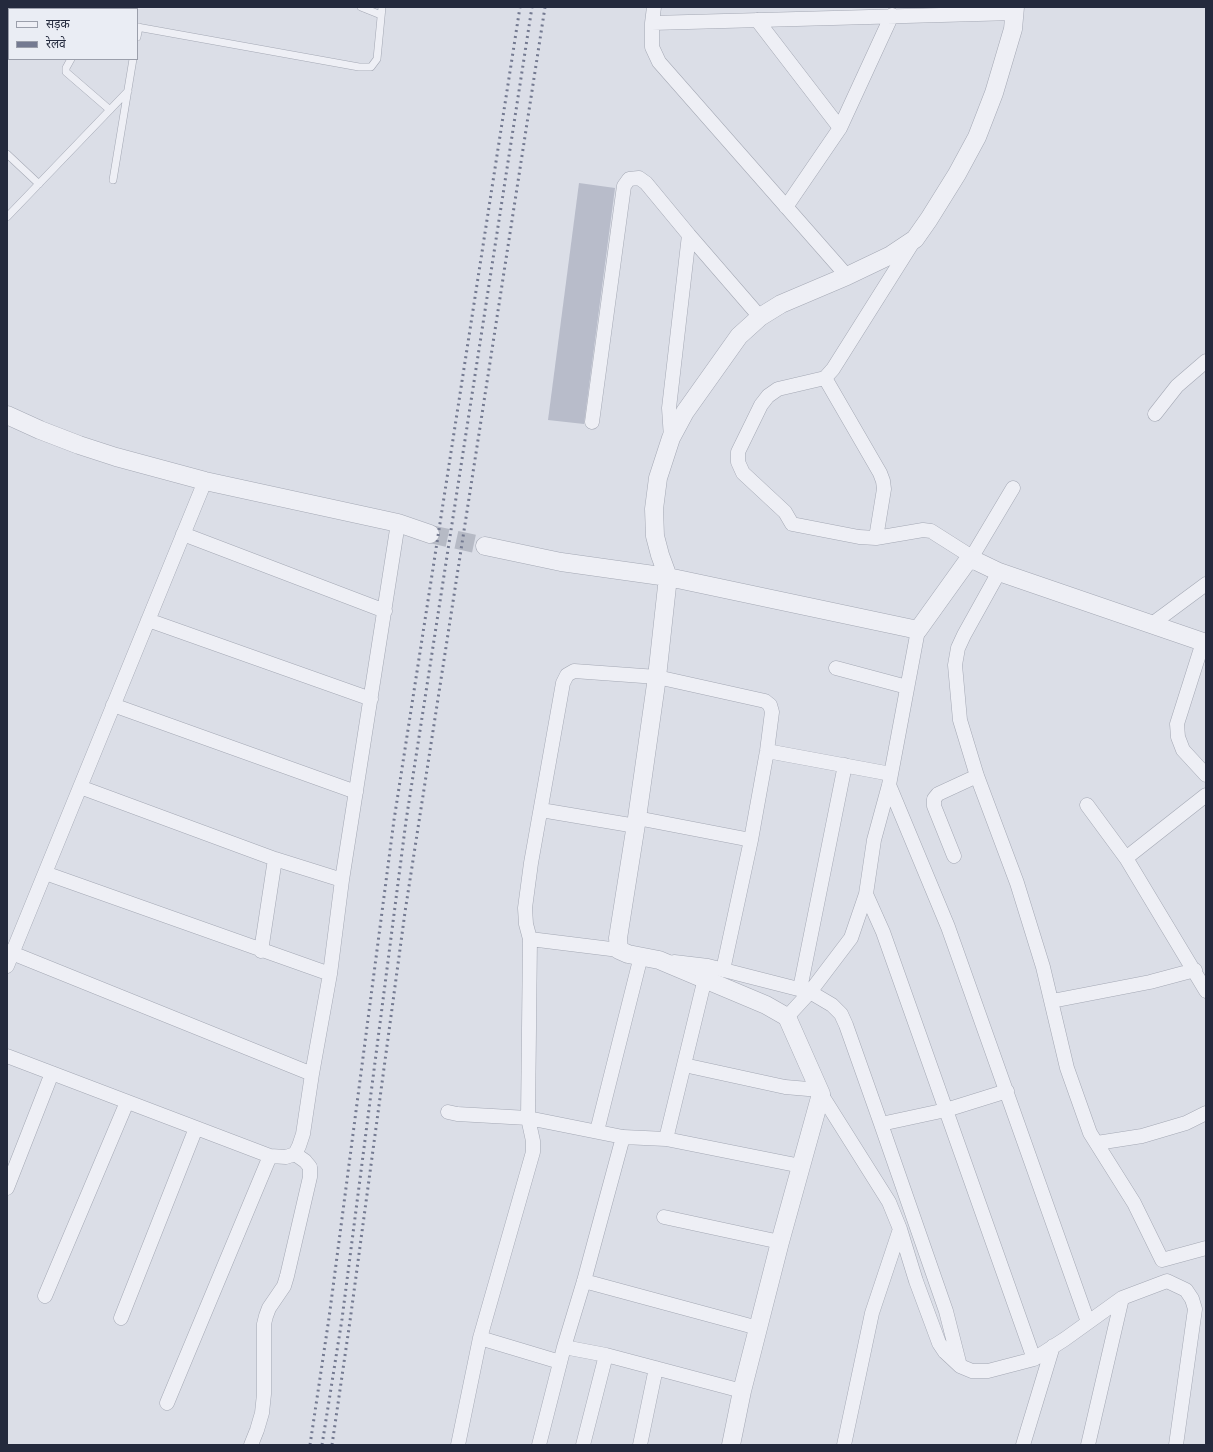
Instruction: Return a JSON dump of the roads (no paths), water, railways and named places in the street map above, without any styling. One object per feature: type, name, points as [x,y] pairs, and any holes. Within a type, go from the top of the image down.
[{"type":"street","points":[[654,7],[652,22],[652,47],[659,62],[847,276]]},
{"type":"street","points":[[652,22],[757,20],[1015,10],[1013,29],[996,86],[977,137],[957,174],[833,369],[825,378],[778,389],[768,396],[761,405],[738,452],[738,462],[743,473],[785,512],[792,524],[859,537],[876,538],[923,530],[931,531],[971,559],[999,572],[1205,643],[1178,724],[1178,737],[1183,750],[1206,775]]},
{"type":"street","points":[[786,207],[840,128],[892,15]]},
{"type":"street","points":[[757,20],[840,128]]},
{"type":"street","points":[[592,422],[624,186],[629,179],[639,178],[646,183],[760,317]]},
{"type":"street","points":[[671,438],[669,408],[689,235]]},
{"type":"street","points":[[618,950],[618,938],[637,822],[657,677],[668,577],[655,536],[654,509],[658,478],[671,438],[685,412],[739,336],[760,317],[781,304],[847,276],[891,255],[915,239]]},
{"type":"street","points":[[1155,414],[1178,386],[1206,361]]},
{"type":"street","points":[[825,378],[880,474],[884,489],[876,538]]},
{"type":"street","points":[[7,415],[40,430],[116,457],[205,481],[398,523],[430,534]]},
{"type":"street","points":[[7,966],[10,952],[45,873],[205,481]]},
{"type":"street","points":[[787,1017],[805,991],[851,938],[866,894],[874,840],[890,779],[918,630],[966,563],[971,559],[1013,488]]},
{"type":"street","points":[[7,1056],[270,1156],[286,1158],[295,1154],[303,1134],[330,974],[342,880],[398,523]]},
{"type":"street","points":[[183,534],[385,610]]},
{"type":"street","points":[[485,546],[561,562],[668,577],[918,630]]},
{"type":"street","points":[[999,572],[958,648],[954,665],[960,720],[977,776],[1017,883],[1043,967],[1067,1068],[1090,1133],[1134,1203],[1162,1260],[1167,1281]]},
{"type":"street","points":[[1152,624],[1206,584]]},
{"type":"street","points":[[148,620],[371,699]]},
{"type":"street","points":[[836,668],[907,687]]},
{"type":"street","points":[[458,1445],[480,1338],[533,1152],[533,1141],[528,1118],[530,939],[526,924],[525,908],[531,863],[563,683],[567,675],[574,671],[657,677],[765,701],[770,705],[772,712],[767,751],[751,840],[723,970]]},
{"type":"street","points":[[113,705],[356,792]]},
{"type":"street","points":[[767,751],[845,766],[890,779]]},
{"type":"street","points":[[805,991],[845,766]]},
{"type":"street","points":[[954,856],[934,806],[934,799],[938,794],[977,776]]},
{"type":"street","points":[[890,779],[948,927],[1088,1322]]},
{"type":"street","points":[[80,787],[275,859],[342,880]]},
{"type":"street","points":[[1126,858],[1206,795]]},
{"type":"street","points":[[1088,805],[1126,858],[1206,990]]},
{"type":"street","points":[[541,810],[637,822],[751,840]]},
{"type":"street","points":[[261,951],[275,859]]},
{"type":"street","points":[[45,873],[261,951],[330,974]]},
{"type":"street","points":[[866,894],[883,932],[1034,1359]]},
{"type":"street","points":[[530,939],[618,950],[622,953],[659,960],[706,972],[787,1017],[820,1092],[889,1202],[939,1343],[945,1352],[960,1366],[972,1372],[988,1372],[1034,1359],[1122,1298],[1167,1281],[1186,1290],[1192,1299],[1195,1309],[1176,1445]]},
{"type":"street","points":[[10,952],[312,1074]]},
{"type":"street","points":[[597,1131],[641,956]]},
{"type":"street","points":[[706,972],[723,970],[805,991],[832,1005],[841,1014],[946,1311],[960,1366]]},
{"type":"street","points":[[1052,1001],[1150,982],[1194,970]]},
{"type":"street","points":[[666,1139],[706,972]]},
{"type":"street","points":[[684,1065],[785,1088],[820,1092]]},
{"type":"street","points":[[7,1188],[52,1073]]},
{"type":"street","points":[[881,1124],[946,1110],[1007,1091]]},
{"type":"street","points":[[731,1445],[742,1391],[820,1092]]},
{"type":"street","points":[[45,1296],[127,1102]]},
{"type":"street","points":[[448,1112],[457,1114],[528,1118],[623,1137],[666,1139],[801,1166]]},
{"type":"street","points":[[1097,1143],[1142,1136],[1186,1123],[1206,1113]]},
{"type":"street","points":[[120,1318],[196,1128]]},
{"type":"street","points":[[539,1445],[564,1347],[584,1281],[623,1137]]},
{"type":"street","points":[[251,1445],[262,1412],[264,1394],[264,1324],[269,1308],[284,1286],[310,1177],[310,1167],[305,1161],[295,1154]]},
{"type":"street","points":[[167,1402],[270,1156]]},
{"type":"street","points":[[664,1217],[780,1242]]},
{"type":"street","points":[[844,1445],[872,1313],[900,1230]]},
{"type":"street","points":[[1162,1260],[1206,1248]]},
{"type":"street","points":[[584,1281],[758,1328]]},
{"type":"street","points":[[1088,1445],[1122,1298]]},
{"type":"street","points":[[480,1338],[560,1362]]},
{"type":"street","points":[[1023,1445],[1053,1346]]},
{"type":"street","points":[[564,1347],[606,1355],[742,1391]]},
{"type":"street","points":[[583,1445],[606,1355]]},
{"type":"street","points":[[640,1445],[656,1368]]},
{"type":"lane","points":[[360,7],[381,15]]},
{"type":"lane","points":[[138,27],[359,67],[371,67],[377,59],[382,7]]},
{"type":"lane","points":[[70,60],[66,68],[66,72],[110,110]]},
{"type":"lane","points":[[113,180],[133,60]]},
{"type":"lane","points":[[7,217],[128,91]]},
{"type":"lane","points":[[7,154],[39,184]]},
{"type":"tunnel","points":[[430,534],[485,546]]},
{"type":"railway","points":[[310,1445],[329,1318],[394,820],[520,7]]},
{"type":"railway","points":[[322,1445],[342,1319],[406,821],[532,7]]},
{"type":"railway","points":[[332,1445],[405,912],[545,7]]}]
